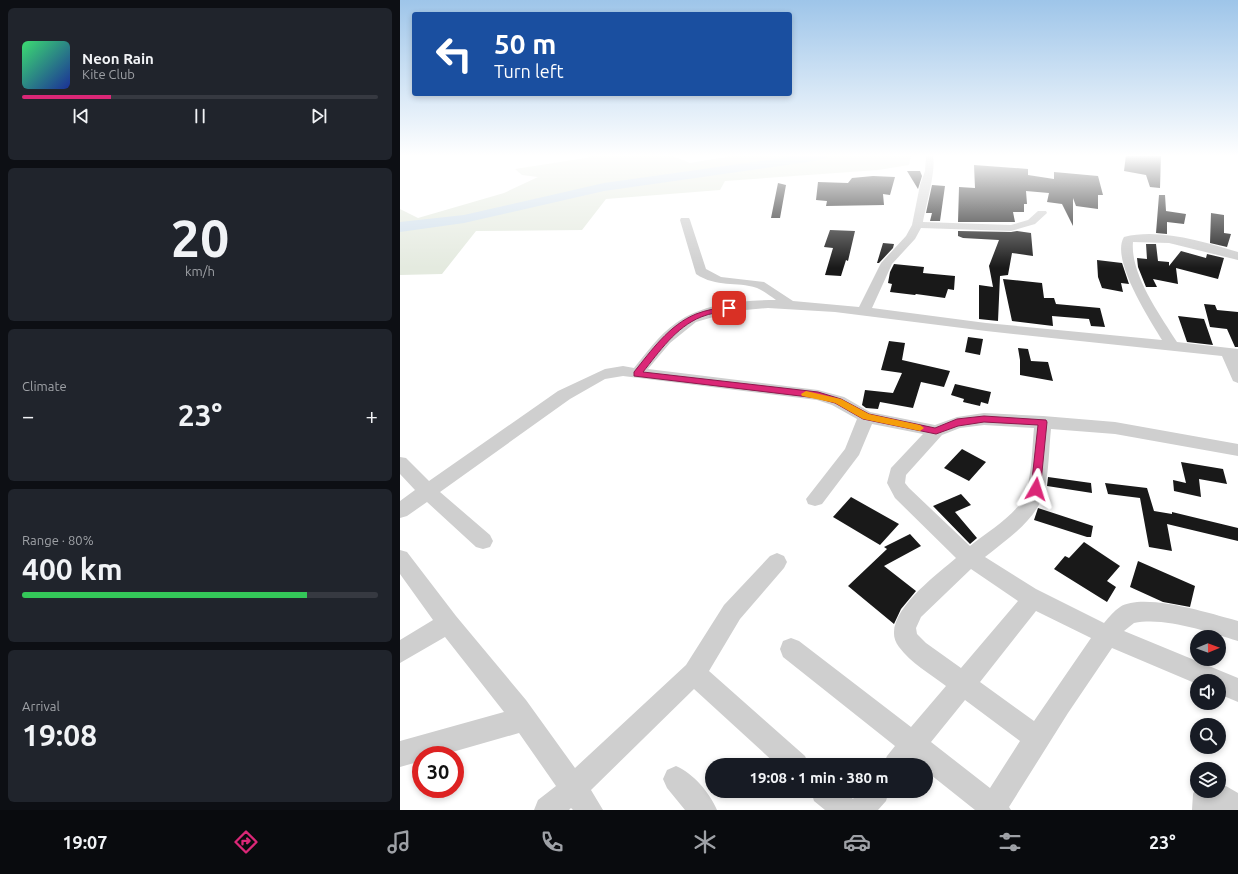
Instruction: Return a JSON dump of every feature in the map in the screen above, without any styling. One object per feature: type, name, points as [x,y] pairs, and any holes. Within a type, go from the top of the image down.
[{"type":"street","points":[[864,311],[887,263],[911,237],[917,225],[923,193]]},
{"type":"street","points":[[917,225],[1011,228],[1024,226],[1036,221],[1042,213]]},
{"type":"street","points":[[686,220],[700,271],[706,276],[714,280],[759,285],[768,288],[789,304]]},
{"type":"street","points":[[1172,345],[1146,304],[1136,282],[1129,262],[1128,239],[1174,241],[1205,246],[1238,256]]},
{"type":"street","points":[[637,374],[663,341],[681,326],[698,315],[713,310],[745,305],[789,304],[864,311],[986,327],[1233,352],[1238,378]]},
{"type":"street","points":[[400,511],[564,395],[610,372],[623,371],[637,374],[818,395],[838,401],[866,417],[936,431]]},
{"type":"street","points":[[814,499],[853,451],[866,417]]},
{"type":"street","points":[[1201,674],[1109,635],[1033,599],[971,557],[902,493],[896,483],[897,473],[936,431],[957,422],[984,419],[1115,428],[1238,450]]},
{"type":"street","points":[[1038,738],[918,651],[906,639],[904,628],[913,610],[971,557],[1020,517],[1030,504],[1036,489],[1043,422]]},
{"type":"street","points":[[400,463],[428,492],[483,541]]},
{"type":"street","points":[[400,558],[448,623],[524,719],[589,810]]},
{"type":"street","points":[[548,810],[573,789],[694,673],[732,612],[777,562]]},
{"type":"street","points":[[902,758],[1033,599]]},
{"type":"street","points":[[791,649],[994,809],[1090,657],[1126,614],[1137,612],[1163,614],[1238,631]]},
{"type":"street","points":[[400,652],[448,623]]},
{"type":"street","points":[[694,673],[788,758]]},
{"type":"street","points":[[1226,685],[1238,690]]},
{"type":"street","points":[[400,754],[524,719]]},
{"type":"street","points":[[676,779],[703,810]]},
{"type":"street","points":[[1206,810],[1207,794],[1212,793],[1238,809]]},
{"type":"street","points":[[832,798],[845,810]]},
{"type":"street","points":[[861,810],[870,798]]},
{"type":"shaded area","points":[[504,193],[685,193],[606,199],[582,230],[476,231],[442,274],[400,275],[400,209],[418,218]]},
{"type":"building","points":[[776,193],[785,193],[780,218],[771,218]]},
{"type":"building","points":[[817,193],[891,193],[890,195],[883,194],[884,205],[826,206],[827,201],[816,200]]},
{"type":"building","points":[[930,193],[944,193],[940,221],[930,221],[932,213],[926,213]]},
{"type":"building","points":[[959,193],[1026,193],[1027,204],[1024,204],[1024,212],[1013,212],[1015,222],[958,222]]},
{"type":"building","points":[[1047,193],[1102,193],[1103,195],[1098,195],[1098,209],[1076,206],[1073,198],[1073,226],[1062,204],[1047,202],[1049,193]]},
{"type":"building","points":[[1159,195],[1165,195],[1166,211],[1186,214],[1184,224],[1167,222],[1167,234],[1156,233]]},
{"type":"building","points":[[1211,213],[1224,215],[1224,233],[1231,234],[1227,247],[1210,243]]},
{"type":"building","points":[[830,230],[855,231],[848,261],[846,260],[841,276],[825,275],[833,248],[824,247]]},
{"type":"building","points":[[958,231],[1017,231],[1031,233],[1033,256],[1012,253],[1008,275],[1000,276],[998,321],[979,319],[979,285],[993,287],[989,266],[999,240],[963,238],[958,236]]},
{"type":"building","points":[[883,243],[894,244],[893,248],[879,263],[877,263]]},
{"type":"building","points":[[1146,244],[1156,244],[1158,261],[1169,262],[1169,266],[1181,251],[1206,258],[1207,254],[1224,258],[1218,279],[1176,268],[1178,284],[1153,279],[1157,287],[1146,287],[1138,267],[1137,258],[1147,259]]},
{"type":"building","points":[[1097,260],[1122,263],[1129,284],[1121,283],[1123,292],[1102,288],[1098,277]]},
{"type":"building","points":[[894,264],[924,267],[923,273],[955,276],[954,290],[948,289],[945,298],[890,292],[892,284],[888,283],[890,272]]},
{"type":"building","points":[[1003,279],[1042,283],[1044,298],[1054,298],[1056,304],[1100,308],[1105,327],[1091,326],[1089,319],[1052,316],[1053,326],[1012,321]]},
{"type":"building","points":[[1204,304],[1215,305],[1217,310],[1238,312],[1238,347],[1235,347],[1227,329],[1210,327]]},
{"type":"building","points":[[1178,316],[1204,319],[1213,345],[1187,342]]},
{"type":"building","points":[[968,337],[983,339],[980,355],[965,352]]},
{"type":"building","points":[[889,341],[905,343],[902,360],[950,371],[944,387],[921,382],[913,408],[880,402],[878,409],[866,408],[862,405],[865,390],[893,393],[902,373],[881,370]]},
{"type":"building","points":[[1018,348],[1028,349],[1031,361],[1048,362],[1053,381],[1020,375]]},
{"type":"building","points":[[955,384],[991,392],[988,404],[981,402],[980,406],[963,402],[964,399],[951,395]]},
{"type":"building","points":[[962,449],[986,462],[969,481],[944,468]]},
{"type":"building","points":[[1181,462],[1223,469],[1227,484],[1199,479],[1201,497],[1174,491],[1173,480],[1186,483]]},
{"type":"building","points":[[1048,477],[1091,483],[1092,493],[1047,486]]},
{"type":"building","points":[[1105,483],[1147,488],[1154,511],[1172,514],[1172,512],[1238,528],[1238,541],[1167,524],[1172,551],[1149,547],[1140,498],[1108,494]]},
{"type":"building","points":[[961,494],[971,505],[955,512],[977,538],[970,544],[933,506]]},
{"type":"building","points":[[851,497],[899,524],[880,545],[833,517]]},
{"type":"building","points":[[1038,508],[1093,526],[1091,537],[1034,520]]},
{"type":"building","points":[[910,534],[921,546],[884,566],[916,591],[901,609],[894,624],[848,586],[887,549],[884,547]]},
{"type":"building","points":[[1084,542],[1120,566],[1107,581],[1116,587],[1107,602],[1054,569],[1065,556],[1069,558]]},
{"type":"building","points":[[1138,561],[1195,586],[1190,607],[1163,602],[1130,587]]},
{"type":"waterway","points":[[400,227],[464,219],[579,193]]},
{"type":"slow traffic","points":[[806,394],[818,395],[838,401],[866,417],[920,428]]},
{"type":"route","points":[[729,308],[713,310],[698,315],[681,326],[663,341],[637,374],[818,395],[838,401],[866,417],[936,431],[957,422],[984,419],[1043,422],[1036,489]]}]
